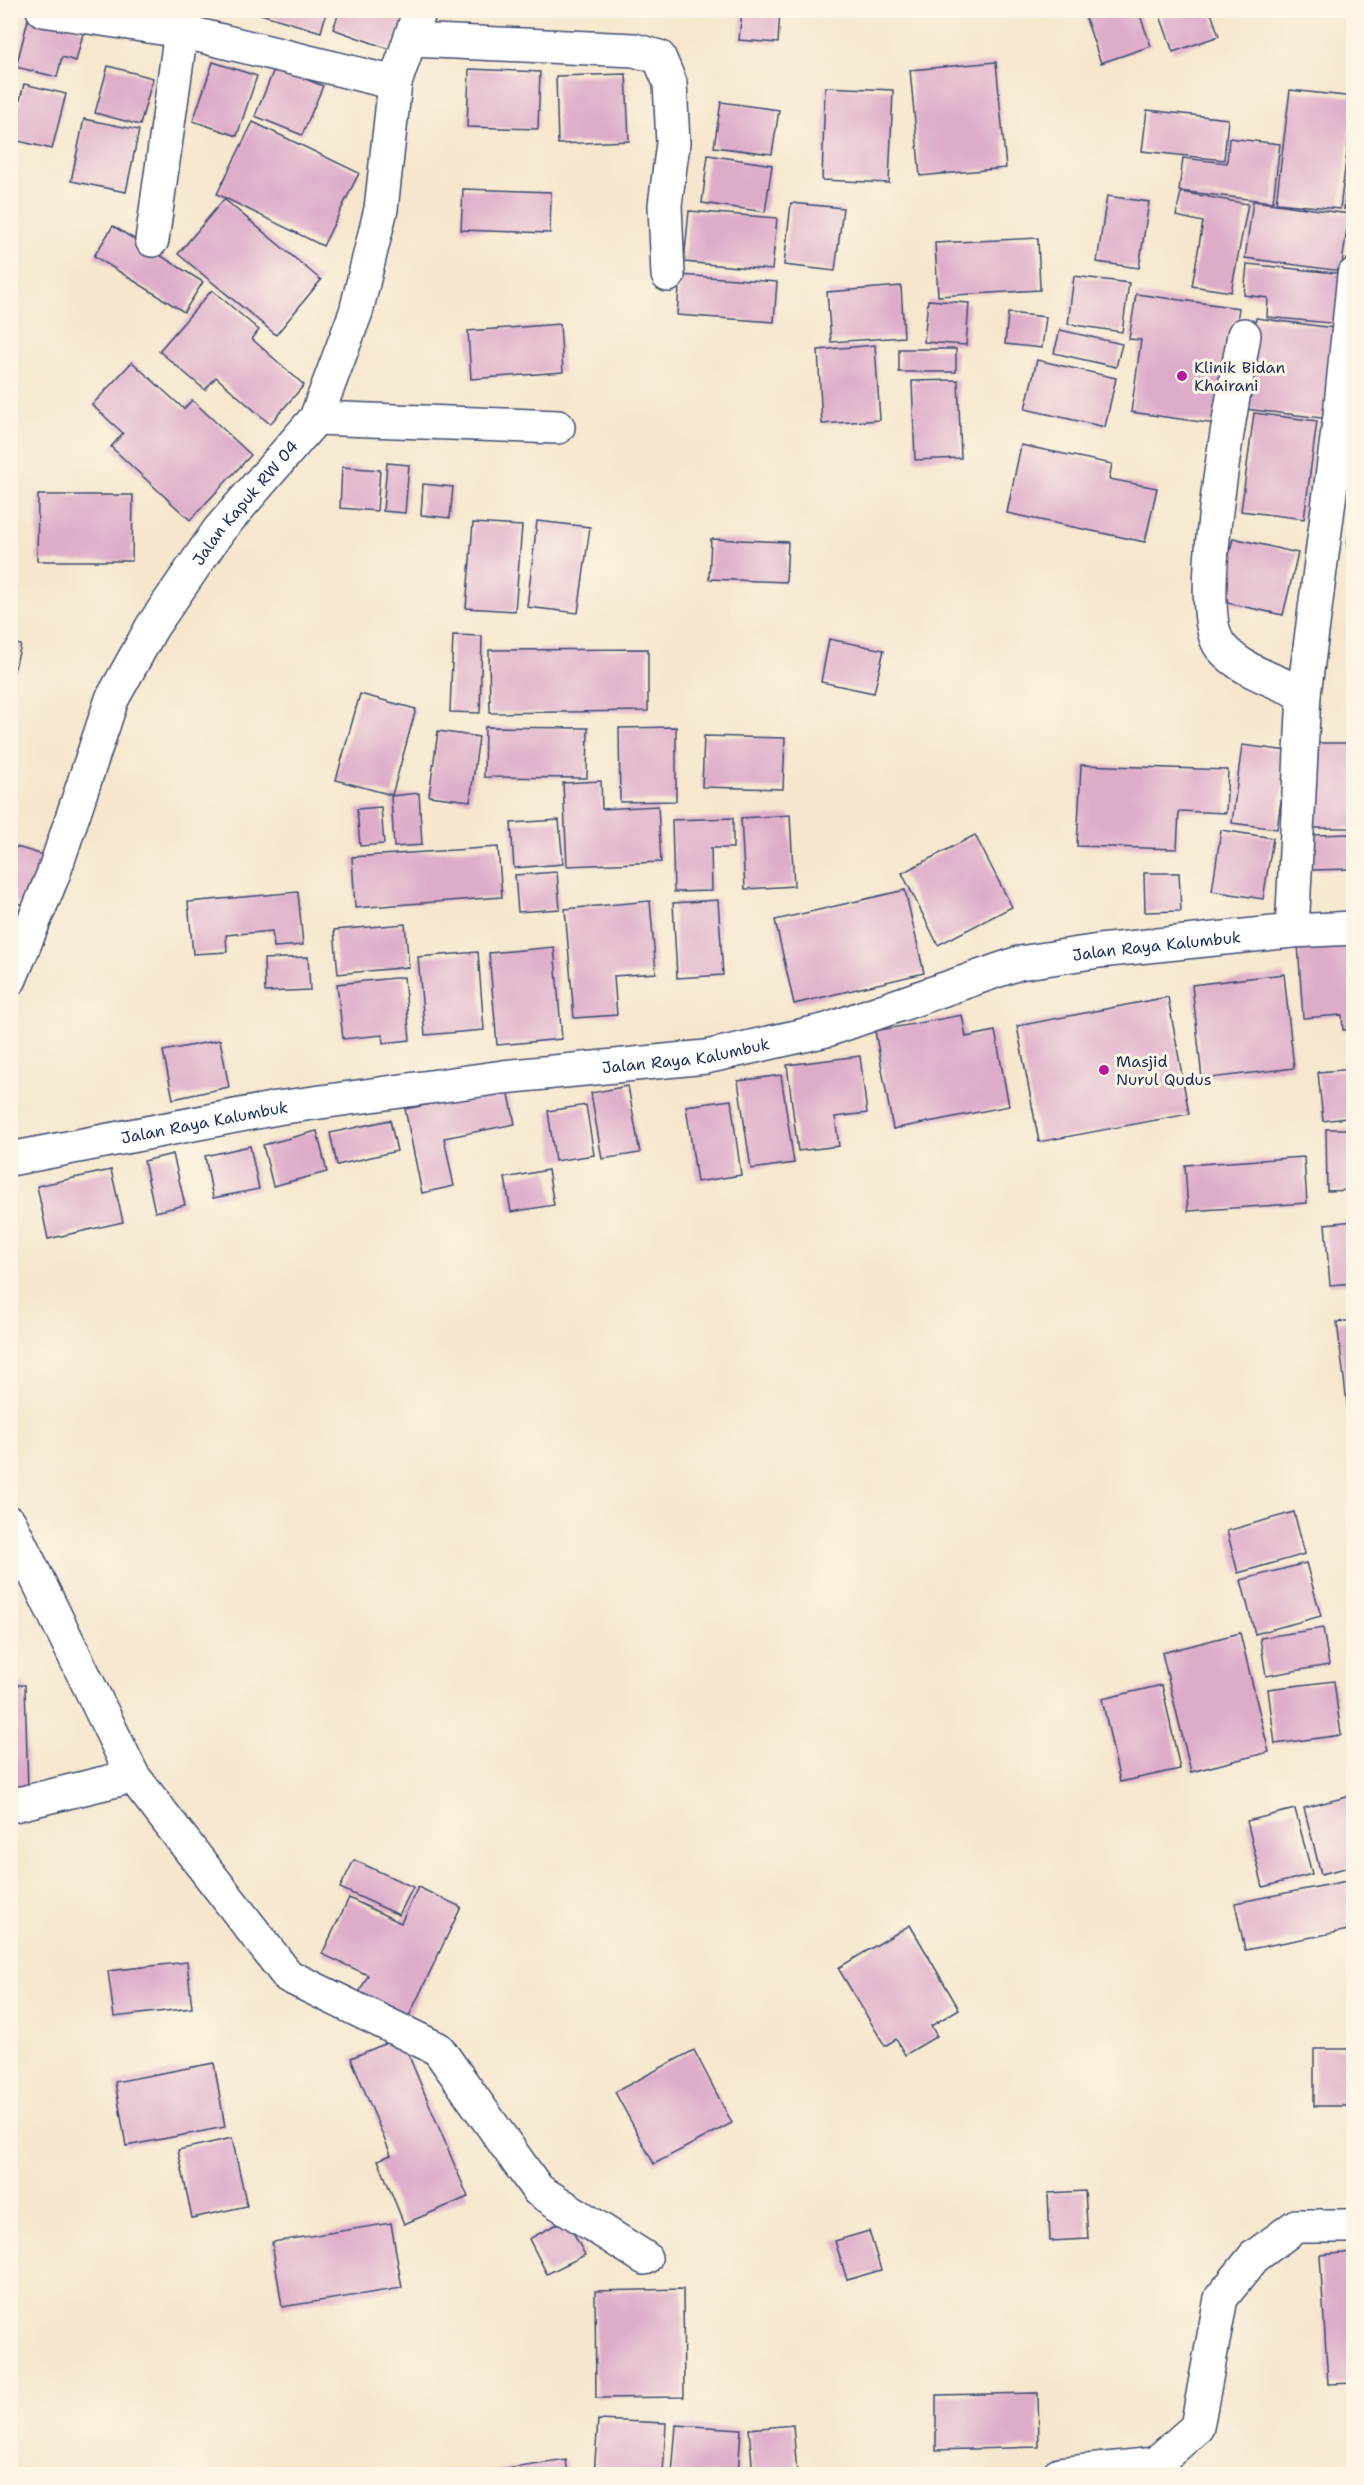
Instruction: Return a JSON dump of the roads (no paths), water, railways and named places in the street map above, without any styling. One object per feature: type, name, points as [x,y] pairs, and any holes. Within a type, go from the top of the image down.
[{"type":"street","points":[[43,10],[184,21],[395,83]]},
{"type":"street","points":[[152,240],[184,21]]},
{"type":"street","points":[[415,25],[634,50],[658,57],[670,83],[673,143],[665,205],[668,275]]},
{"type":"street","name":"Jalan Kapuk RW 04","points":[[10,979],[54,875],[112,699],[152,627],[219,530],[316,418],[357,312],[381,209],[395,83],[415,25]]},
{"type":"street","points":[[1292,931],[1305,694],[1340,415],[1353,275]]},
{"type":"street","points":[[1244,335],[1214,520],[1209,614],[1220,646],[1251,670],[1305,694]]},
{"type":"street","points":[[316,418],[558,427]]},
{"type":"street","name":"Jalan Raya Kalumbuk","points":[[10,1159],[277,1108],[503,1077],[706,1057],[827,1030],[1019,963],[1099,951],[1292,931],[1353,928]]},
{"type":"street","points":[[10,1522],[133,1776],[288,1976],[438,2049],[538,2190],[645,2258]]},
{"type":"street","points":[[10,1806],[133,1776]]},
{"type":"street","points":[[1059,2475],[1155,2464],[1197,2427],[1221,2298],[1254,2257],[1296,2226],[1353,2226]]},
{"type":"water","points":[[1353,2463],[1353,2474],[1330,2474]]},
{"type":"place","name":"Klinik Bidan Khairani","points":[[1182,376]]},
{"type":"place","name":"Masjid Nurul Qudus","points":[[1104,1070]]}]
